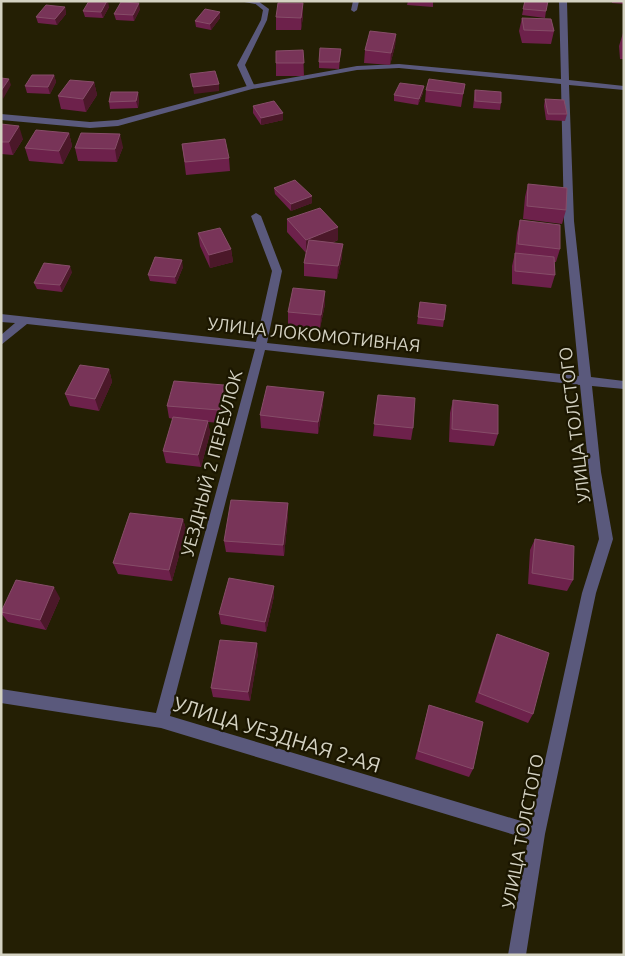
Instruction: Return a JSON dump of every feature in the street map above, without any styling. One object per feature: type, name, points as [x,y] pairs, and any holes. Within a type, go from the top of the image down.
[{"type":"street","points":[[242,1],[255,2]]},
{"type":"street","name":"УЛИЦА ТОЛСТОГО","points":[[518,955],[537,834],[589,592],[606,538],[595,472],[568,221],[563,1]]},
{"type":"street","points":[[1,117],[90,125],[118,123],[252,88],[358,68],[399,66],[624,88]]},
{"type":"street","name":"УЕЗДНЫЙ 2 ПЕРЕУЛОК","points":[[161,721],[261,346],[277,271],[256,216]]},
{"type":"street","name":"УЛИЦА ЛОКОМОТИВНАЯ","points":[[1,318],[624,385]]},
{"type":"street","points":[[1,341],[25,320]]},
{"type":"street","name":"УЛИЦА УЕЗДНАЯ 2-АЯ","points":[[1,696],[161,721],[537,834]]},
{"type":"lane","points":[[354,10],[356,1]]},
{"type":"lane","points":[[252,88],[241,65],[264,20],[266,9],[255,2]]},
{"type":"building","points":[[89,1],[107,1],[101,12],[83,11]]},
{"type":"building","points":[[525,1],[548,1],[546,11],[523,9]]},
{"type":"building","points":[[121,2],[139,3],[133,15],[114,14]]},
{"type":"building","points":[[278,3],[303,3],[301,18],[276,17]]},
{"type":"building","points":[[46,5],[65,7],[55,19],[36,17]]},
{"type":"building","points":[[205,9],[220,12],[210,24],[195,21]]},
{"type":"building","points":[[522,18],[551,19],[554,31],[524,30]]},
{"type":"building","points":[[370,31],[396,34],[391,53],[365,50]]},
{"type":"building","points":[[320,48],[341,49],[339,62],[319,62]]},
{"type":"building","points":[[303,50],[304,63],[276,63],[276,51]]},
{"type":"building","points":[[215,71],[219,84],[193,87],[190,74]]},
{"type":"building","points":[[32,75],[54,75],[48,87],[25,86]]},
{"type":"building","points":[[1,78],[9,79],[1,91]]},
{"type":"building","points":[[429,79],[465,84],[463,94],[426,90]]},
{"type":"building","points":[[70,80],[94,82],[83,99],[58,96]]},
{"type":"building","points":[[400,83],[424,86],[419,99],[394,95]]},
{"type":"building","points":[[475,90],[501,92],[501,103],[475,101]]},
{"type":"building","points":[[111,92],[138,92],[136,101],[109,102]]},
{"type":"building","points":[[545,99],[564,100],[567,114],[548,114]]},
{"type":"building","points":[[274,101],[283,113],[261,118],[253,106]]},
{"type":"building","points":[[1,124],[19,126],[9,142],[1,142]]},
{"type":"building","points":[[36,130],[69,133],[59,151],[25,148]]},
{"type":"building","points":[[81,133],[120,134],[115,149],[75,148]]},
{"type":"building","points":[[225,139],[229,158],[185,162],[182,144]]},
{"type":"building","points":[[295,180],[312,196],[291,204],[274,188]]},
{"type":"building","points":[[528,184],[567,188],[566,210],[527,206]]},
{"type":"building","points":[[320,208],[338,227],[306,240],[287,219]]},
{"type":"building","points":[[520,220],[560,225],[560,249],[518,244]]},
{"type":"building","points":[[220,228],[231,249],[209,255],[198,233]]},
{"type":"building","points":[[309,240],[343,244],[338,266],[304,263]]},
{"type":"building","points":[[515,253],[554,257],[555,275],[515,271]]},
{"type":"building","points":[[155,257],[182,260],[175,277],[148,275]]},
{"type":"building","points":[[44,263],[70,266],[60,285],[34,283]]},
{"type":"building","points":[[293,288],[325,291],[321,315],[288,312]]},
{"type":"building","points":[[420,302],[446,305],[444,320],[418,317]]},
{"type":"building","points":[[80,365],[109,369],[95,399],[65,394]]},
{"type":"building","points":[[174,381],[224,385],[219,410],[167,406]]},
{"type":"building","points":[[267,386],[324,392],[318,422],[260,415]]},
{"type":"building","points":[[378,395],[415,398],[413,428],[374,424]]},
{"type":"building","points":[[453,400],[498,405],[498,434],[452,429]]},
{"type":"building","points":[[173,417],[208,421],[198,455],[163,451]]},
{"type":"building","points":[[231,500],[288,503],[283,545],[224,541]]},
{"type":"building","points":[[130,513],[183,519],[169,570],[113,563]]},
{"type":"building","points":[[535,539],[574,546],[573,580],[532,573]]},
{"type":"building","points":[[229,578],[274,586],[265,622],[219,614]]},
{"type":"building","points":[[16,580],[54,587],[40,620],[1,612]]},
{"type":"building","points":[[497,634],[549,653],[533,714],[479,693]]},
{"type":"building","points":[[220,640],[257,643],[248,692],[211,688]]},
{"type":"building","points":[[429,705],[483,722],[473,769],[418,751]]}]
